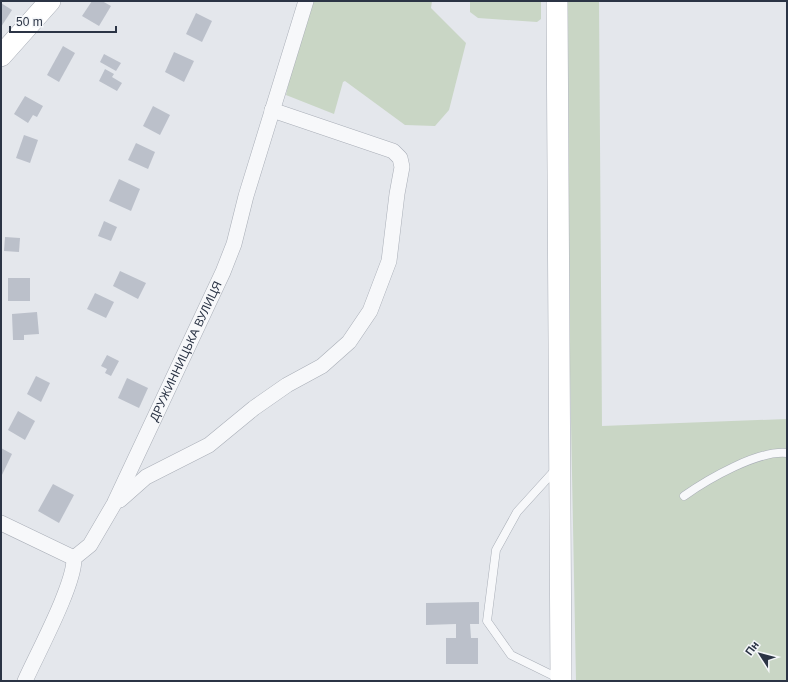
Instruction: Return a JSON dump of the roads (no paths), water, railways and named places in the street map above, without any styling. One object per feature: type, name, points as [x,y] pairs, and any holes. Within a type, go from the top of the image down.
[{"type":"main road","points":[[3,58],[50,1]]},
{"type":"main road","points":[[557,1],[561,681]]},
{"type":"street","name":"ДРУЖИННИЦЬКА ВУЛИЦЯ","points":[[74,558],[90,545],[114,504],[234,244],[246,196],[306,1]]},
{"type":"street","points":[[114,504],[146,477],[209,444],[254,408],[287,385],[322,366],[349,342],[370,311],[389,261],[397,194],[402,167],[400,158],[393,151],[272,110]]},
{"type":"street","points":[[1,523],[74,558],[74,568],[66,590],[25,681]]},
{"type":"lane","points":[[684,496],[699,486],[746,461],[780,452],[787,453]]},
{"type":"lane","points":[[559,465],[517,512],[496,550],[487,621],[511,655],[561,681]]}]
